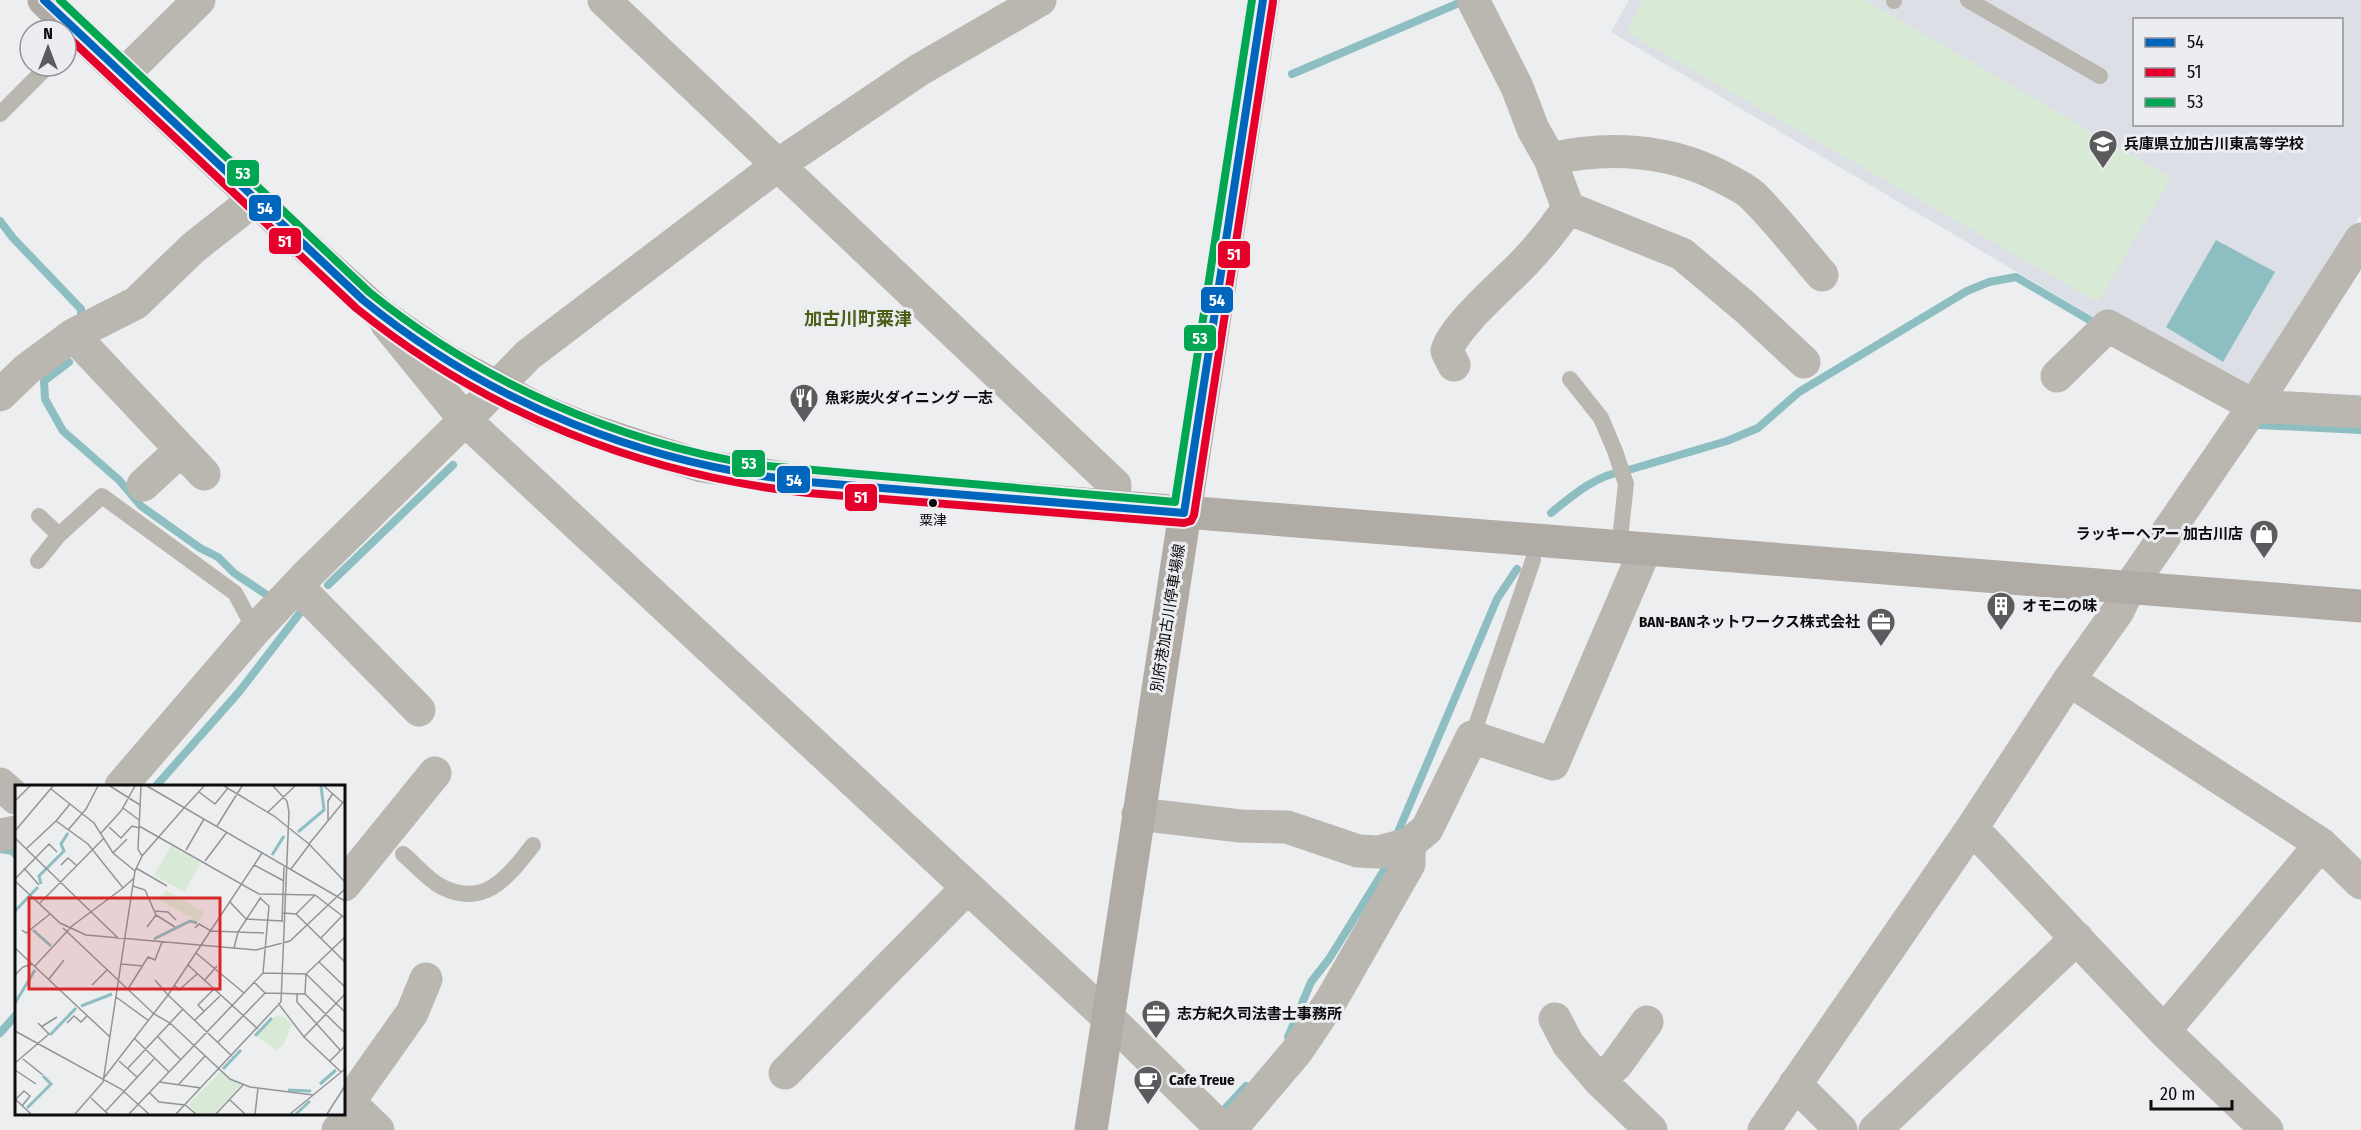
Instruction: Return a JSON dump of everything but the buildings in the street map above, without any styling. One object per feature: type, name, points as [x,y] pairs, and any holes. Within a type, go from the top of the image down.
[{"type":"street","points":[[44,0],[57,18]]},
{"type":"street","points":[[124,74],[199,0]]},
{"type":"street","points":[[604,0],[1115,484],[1113,505]]},
{"type":"street","points":[[122,785],[255,630],[528,355],[778,165],[919,70],[1040,0]]},
{"type":"street","name":"別府港加古川停車場線","points":[[1091,1130],[1263,0]]},
{"type":"street","points":[[1473,1],[1517,87],[1533,129],[1550,159],[1569,208],[1682,254],[1745,307],[1804,362]]},
{"type":"street","points":[[78,44],[124,74],[380,314],[445,359],[538,409],[584,428],[702,466],[821,483],[2361,606]]},
{"type":"street","points":[[1550,159],[1588,152],[1631,151],[1674,159],[1714,173],[1751,195],[1821,275]]},
{"type":"street","points":[[0,395],[27,369],[73,335],[136,303],[193,248],[255,199]]},
{"type":"street","points":[[1454,365],[1447,351],[1457,332],[1551,234],[1569,208]]},
{"type":"street","points":[[1764,1130],[2118,611],[2130,588],[2254,406],[2361,239]]},
{"type":"street","points":[[380,314],[465,420],[1108,1018],[1223,1130]]},
{"type":"street","points":[[2057,376],[2108,326],[2254,406],[2361,412]]},
{"type":"street","points":[[73,335],[204,474]]},
{"type":"street","points":[[143,485],[181,450]]},
{"type":"street","points":[[1138,814],[1240,826],[1287,827],[1358,851],[1394,848],[1427,829],[1472,737],[1553,764],[1632,549]]},
{"type":"street","points":[[297,586],[419,710]]},
{"type":"street","points":[[2069,680],[2321,844],[2361,883]]},
{"type":"street","points":[[345,884],[392,846],[435,773]]},
{"type":"street","points":[[0,784],[15,797]]},
{"type":"street","points":[[1972,828],[2164,1031],[2267,1130]]},
{"type":"street","points":[[0,835],[15,832]]},
{"type":"street","points":[[2164,1031],[2321,844]]},
{"type":"street","points":[[1230,1130],[1297,1051],[1332,999],[1408,864],[1394,848]]},
{"type":"street","points":[[785,1073],[968,888]]},
{"type":"street","points":[[1875,1130],[2077,938]]},
{"type":"street","points":[[353,1114],[412,1013],[426,979]]},
{"type":"street","points":[[1555,1019],[1568,1044],[1599,1080],[1652,1130]]},
{"type":"street","points":[[1599,1080],[1616,1065],[1647,1022]]},
{"type":"street","points":[[1795,1084],[1841,1130]]},
{"type":"lane","points":[[1968,0],[2100,76]]},
{"type":"lane","points":[[0,114],[36,78]]},
{"type":"lane","points":[[1570,380],[1601,418],[1615,451],[1626,484],[1632,549]]},
{"type":"lane","points":[[38,561],[59,535],[102,496],[234,593],[255,630]]},
{"type":"lane","points":[[39,516],[59,535]]},
{"type":"lane","points":[[1472,737],[1533,560]]},
{"type":"lane","points":[[392,846],[442,887],[467,894],[494,889],[533,845]]},
{"type":"shaded area","name":"兵庫県立加古川東高等学校","points":[[1629,0],[2361,0],[2361,215],[2241,397],[2217,390],[1611,32]]},
{"type":"green space","points":[[1644,0],[1865,0],[2171,178],[2098,302],[1626,32]]},
{"type":"water","points":[[2216,240],[2275,272],[2223,362],[2166,327]]},
{"type":"waterway","points":[[1292,74],[1466,0]]},
{"type":"waterway","points":[[0,221],[13,238],[81,309],[81,312]]},
{"type":"waterway","points":[[1551,513],[1585,487],[1604,477],[1727,441],[1758,428],[1799,392],[1967,291],[1989,282],[2016,277],[2093,322]]},
{"type":"waterway","points":[[69,362],[44,381],[45,399],[63,431],[119,480],[141,506],[200,548],[218,557],[234,573],[270,597]]},
{"type":"waterway","points":[[2259,425],[2361,430]]},
{"type":"waterway","points":[[328,585],[453,465]]},
{"type":"waterway","points":[[1398,832],[1497,599],[1517,569]]},
{"type":"waterway","points":[[157,785],[239,692],[303,609]]},
{"type":"waterway","points":[[0,849],[13,851],[15,854]]},
{"type":"waterway","points":[[1288,1037],[1311,982],[1329,959],[1389,862]]},
{"type":"waterway","points":[[0,1033],[15,1016]]},
{"type":"waterway","points":[[1223,1111],[1246,1086]]},
{"type":"transit line","name":"54","points":[[44,0],[363,300],[412,337],[463,370],[517,399],[572,424],[688,461],[748,474],[809,482],[1184,513],[1263,0]]},
{"type":"transit line","name":"53","points":[[60,0],[369,292],[457,354],[552,404],[652,441],[704,455],[757,465],[1175,502],[1252,0]]},
{"type":"transit line","name":"51","points":[[78,46],[356,308],[406,345],[458,379],[512,408],[568,433],[626,454],[686,471],[746,484],[808,493],[1184,523],[1191,521],[1194,515],[1273,2]]},
{"type":"place","name":"兵庫県立加古川東高等学校","points":[[2103,170]]},
{"type":"place","name":"魚彩炭火ダイニング 一志","points":[[804,424]]},
{"type":"place","name":"粟津","points":[[933,503]]},
{"type":"place","name":"ラッキーヘアー 加古川店","points":[[2264,560]]},
{"type":"place","name":"オモニの味","points":[[2001,632]]},
{"type":"place","name":"BAN-BANネットワークス株式会社","points":[[1881,648]]},
{"type":"place","name":"志方紀久司法書士事務所","points":[[1156,1040]]},
{"type":"place","name":"Cafe Treue","points":[[1148,1106]]},
{"type":"district","name":"加古川町粟津","points":[[858,319]]}]
